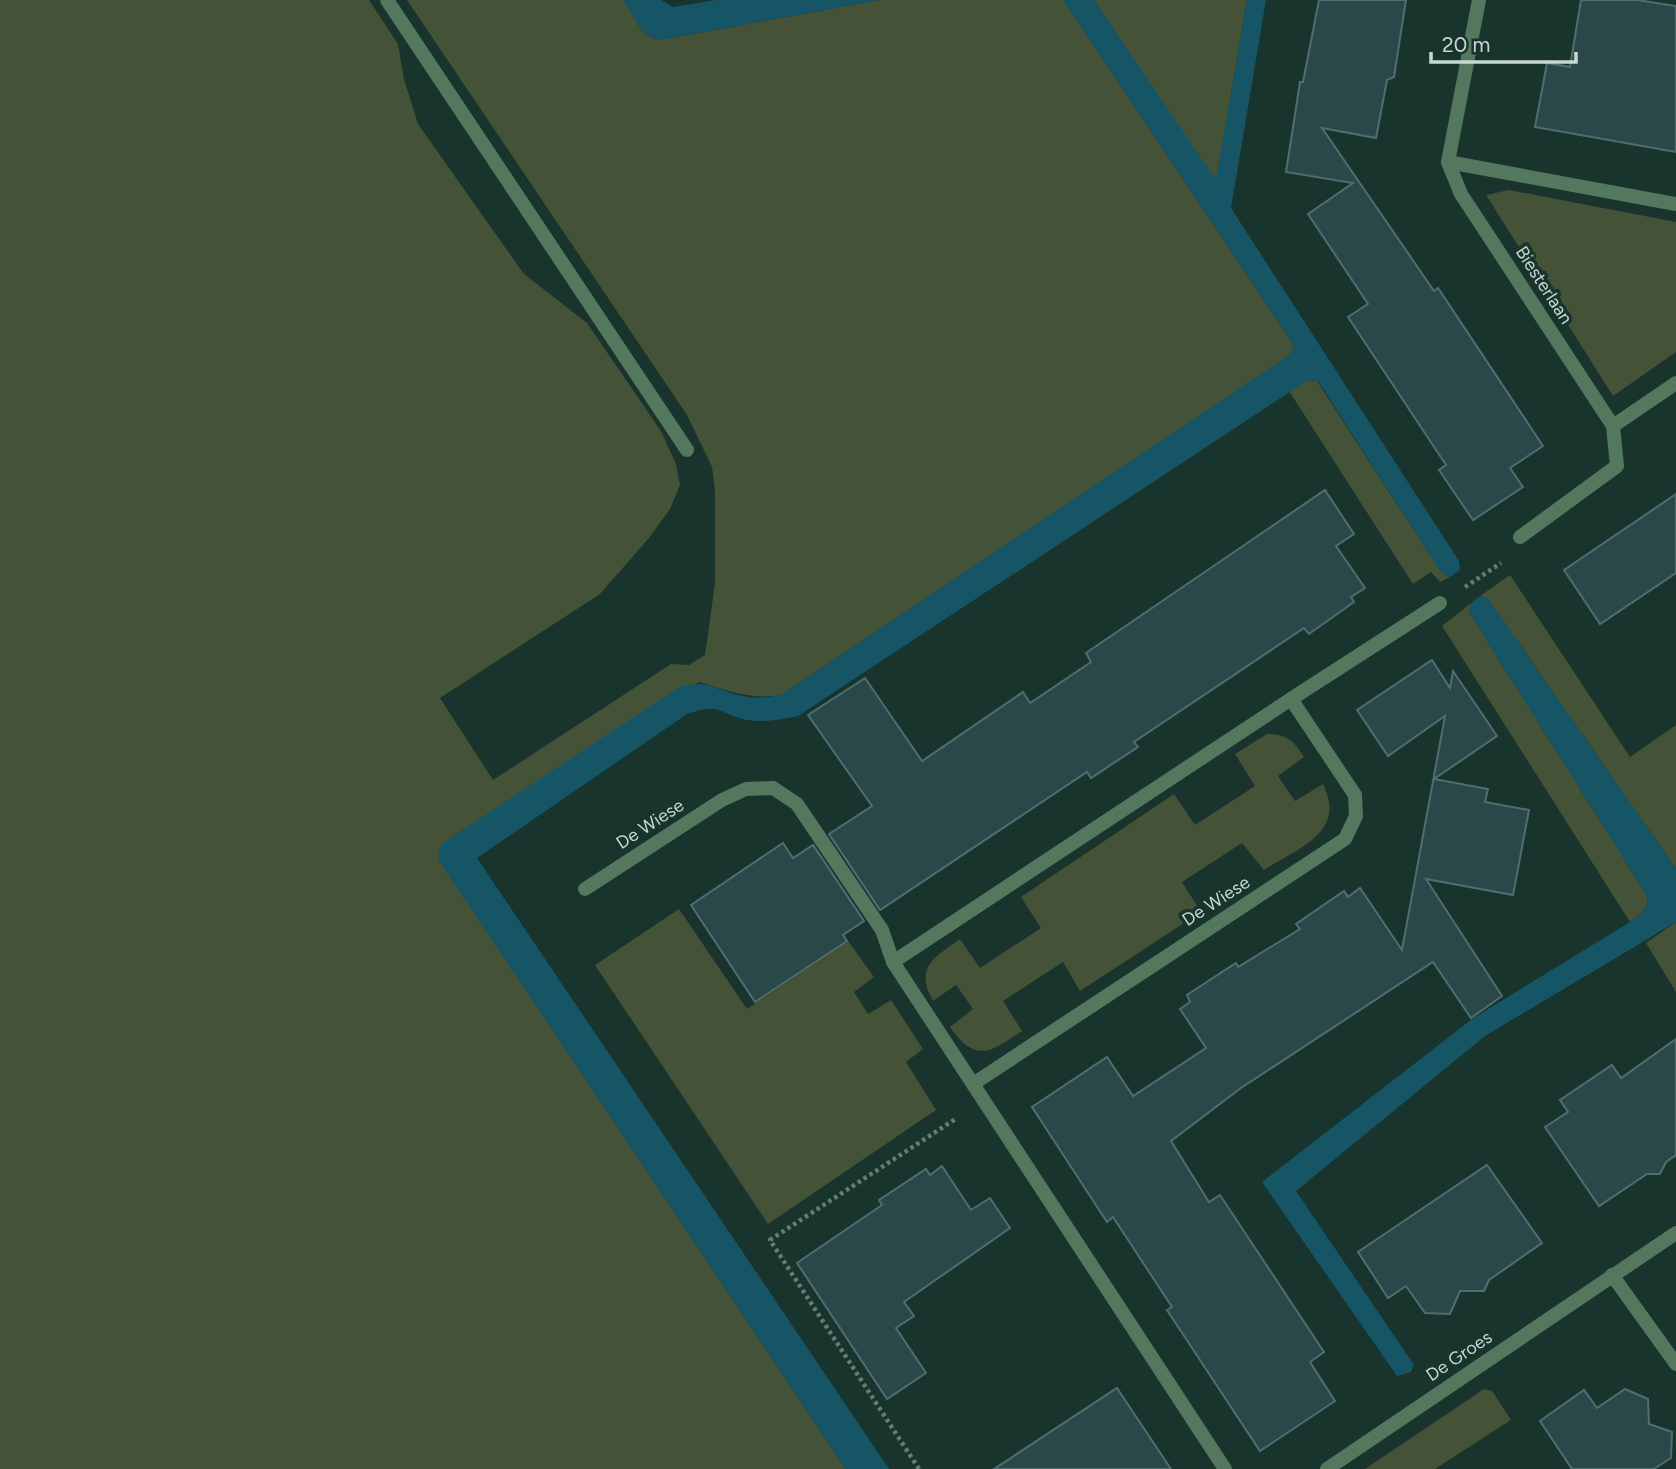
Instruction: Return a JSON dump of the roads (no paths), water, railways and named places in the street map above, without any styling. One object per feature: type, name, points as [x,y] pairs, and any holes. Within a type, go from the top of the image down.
[{"type":"street","points":[[387,0],[687,450]]},
{"type":"street","points":[[1479,0],[1448,162],[1676,204]]},
{"type":"street","name":"Biesterlaan","points":[[1448,162],[1461,194],[1613,426],[1617,467],[1520,537]]},
{"type":"street","points":[[1613,426],[1676,383]]},
{"type":"street","points":[[893,962],[1440,603]]},
{"type":"street","name":"De Wiese","points":[[972,1084],[1345,839],[1356,816],[1355,795],[1292,699]]},
{"type":"street","name":"De Wiese","points":[[586,889],[722,800],[746,789],[773,788],[797,804],[882,930],[893,962],[1225,1469]]},
{"type":"street","name":"De Groes","points":[[1327,1469],[1676,1233]]},
{"type":"street","points":[[1612,1275],[1676,1364]]},
{"type":"water","points":[[623,0],[661,0],[673,7],[716,0],[879,0],[659,40],[644,33]]},
{"type":"water","points":[[1063,0],[1094,0],[1216,180],[1247,0],[1266,0],[1231,208],[1459,561],[1460,570],[1450,577],[1441,572],[1318,381],[1308,380],[798,716],[759,721],[713,709],[687,714],[477,858],[889,1469],[846,1469],[440,862],[438,851],[443,843],[679,687],[698,684],[753,697],[781,695],[1291,354],[1294,345]]},
{"type":"water","points":[[1480,596],[1488,599],[1676,869],[1676,922],[1485,1036],[1296,1191],[1414,1365],[1411,1372],[1397,1376],[1262,1182],[1472,1019],[1630,922],[1643,913],[1648,902],[1645,892],[1469,612],[1471,603]]}]
